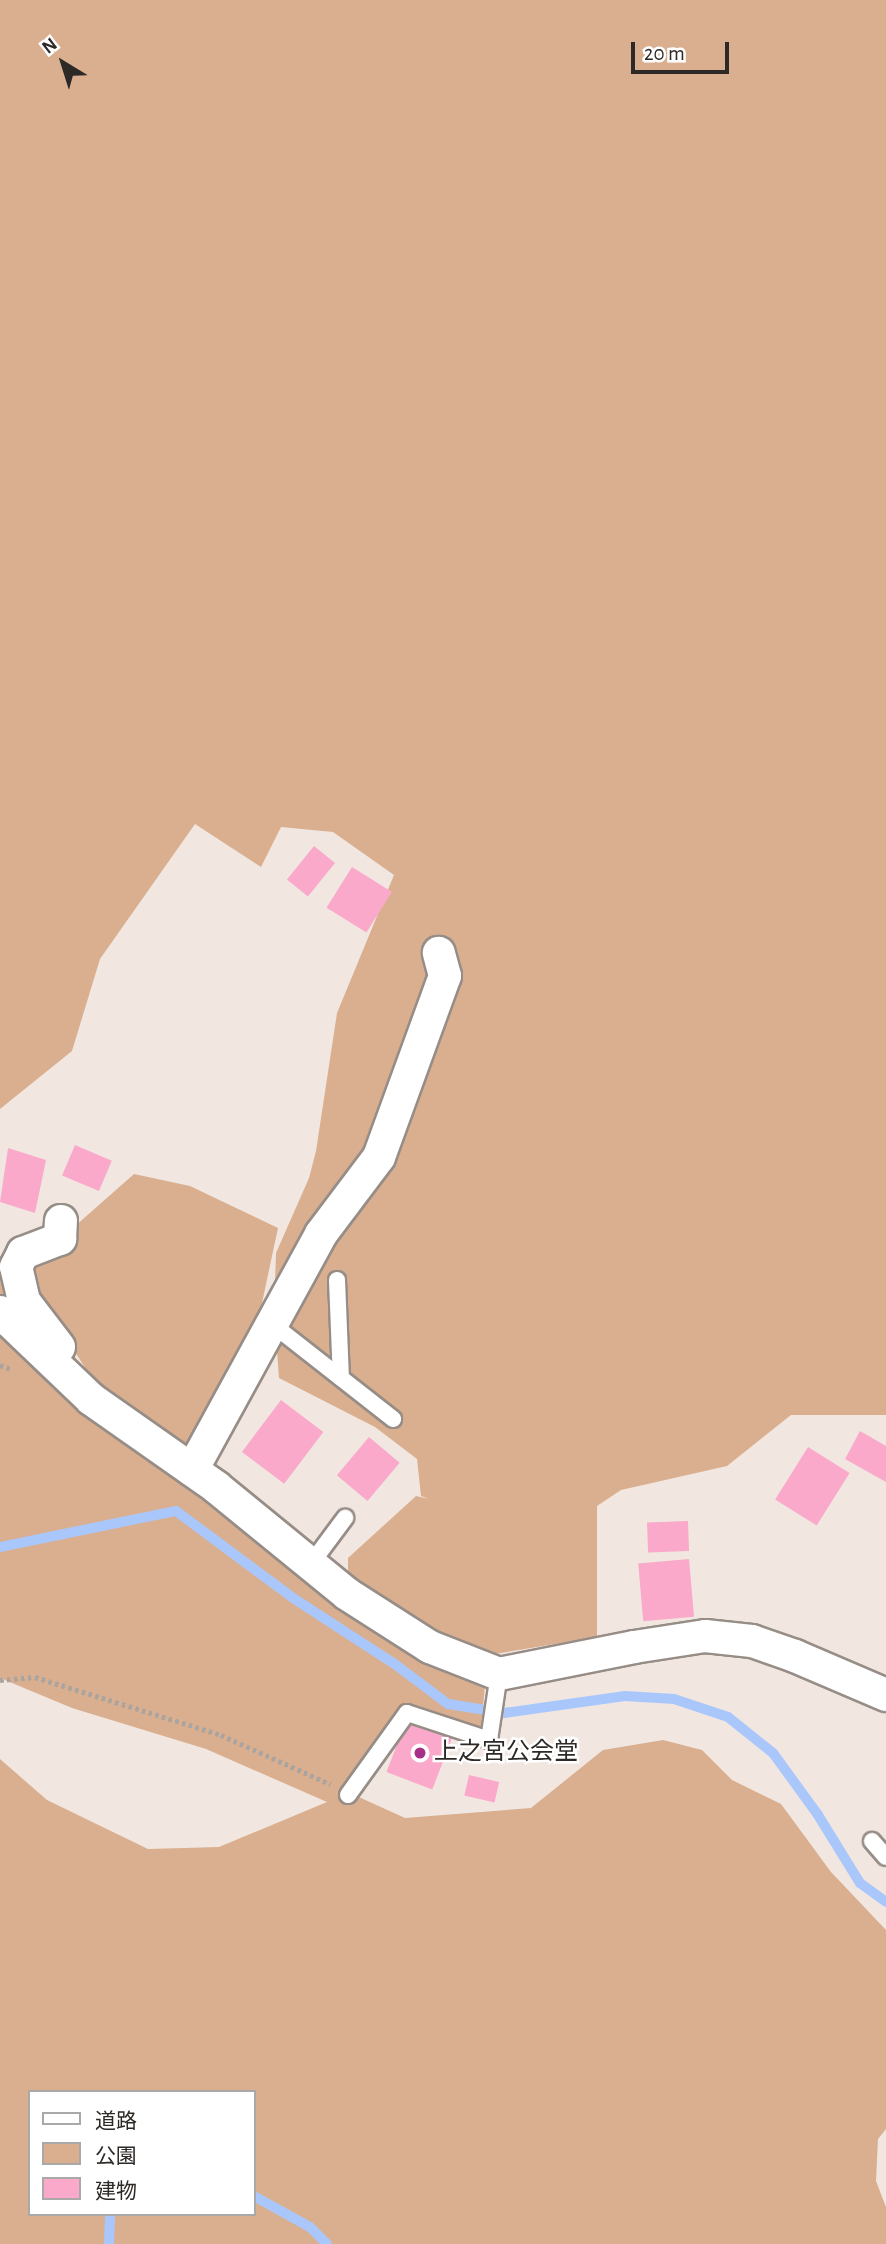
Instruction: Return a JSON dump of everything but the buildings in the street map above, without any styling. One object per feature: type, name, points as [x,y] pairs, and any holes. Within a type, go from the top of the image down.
[{"type":"street","points":[[192,1469],[321,1234],[379,1157],[445,976],[439,953]]},
{"type":"street","points":[[61,1221],[60,1239],[23,1253],[16,1267],[24,1301],[80,1375],[90,1399]]},
{"type":"street","points":[[0,1312],[90,1399],[192,1469],[347,1594],[497,1687],[634,1647],[705,1636],[763,1645],[886,1695]]},
{"type":"lane","points":[[337,1280],[341,1378]]},
{"type":"lane","points":[[272,1324],[393,1419]]},
{"type":"lane","points":[[310,1565],[345,1518]]},
{"type":"lane","points":[[348,1795],[407,1713],[489,1740],[497,1687]]},
{"type":"lane","points":[[872,1841],[886,1857]]},
{"type":"path","points":[[0,1680],[35,1677],[221,1735],[348,1795]]},
{"type":"green space","points":[[0,0],[886,0],[886,1415],[791,1415],[727,1466],[621,1490],[597,1506],[597,1637],[483,1656],[419,1626],[348,1586],[348,1558],[416,1496],[429,1499],[421,1496],[417,1459],[375,1427],[279,1378],[274,1312],[276,1253],[309,1178],[316,1151],[337,1013],[394,875],[333,832],[281,827],[261,867],[195,824],[100,959],[72,1051],[0,1109]]},
{"type":"green space","points":[[134,1174],[190,1186],[278,1228],[259,1317],[187,1451],[156,1463],[310,1586],[486,1676],[481,1727],[411,1708],[350,1793],[405,1818],[531,1808],[603,1750],[663,1740],[702,1750],[732,1780],[781,1804],[831,1872],[886,1930],[886,2129],[878,2139],[876,2181],[886,2207],[886,2244],[0,2244],[0,1759],[47,1800],[148,1849],[219,1847],[327,1802],[206,1749],[72,1708],[0,1678],[0,1269],[31,1329],[86,1369],[23,1272]]},
{"type":"waterway","points":[[0,1547],[176,1511],[296,1600],[396,1665],[448,1704],[504,1713],[625,1696],[674,1699],[728,1717],[773,1753],[818,1815],[860,1883],[886,1902]]},
{"type":"waterway","points":[[256,2197],[310,2227],[327,2244]]},
{"type":"waterway","points":[[109,2244],[110,2216]]},
{"type":"place","name":"上之宮公会堂","points":[[420,1753]]}]
